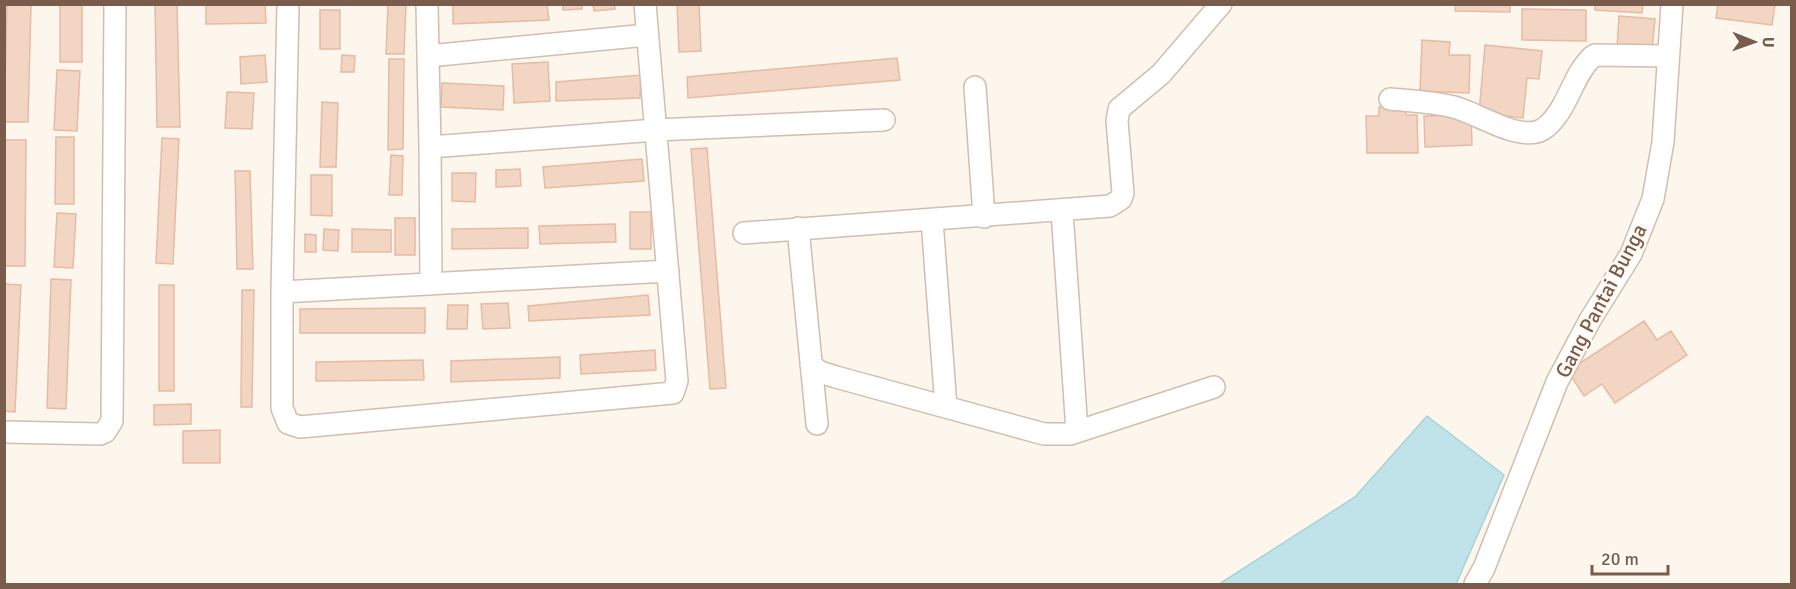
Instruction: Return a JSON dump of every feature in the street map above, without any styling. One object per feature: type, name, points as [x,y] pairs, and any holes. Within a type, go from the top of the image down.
[{"type":"street","points":[[4,432],[100,434],[105,432],[112,420],[115,4]]},
{"type":"street","points":[[288,4],[282,408],[288,423],[300,427],[673,393],[677,381],[645,4]]},
{"type":"street","points":[[427,4],[431,284]]},
{"type":"street","points":[[744,233],[1110,206],[1121,199],[1123,186],[1117,121],[1119,109],[1161,74],[1221,4]]},
{"type":"street","name":"Gang Pantai Bunga","points":[[1475,585],[1493,546],[1557,382],[1590,320],[1631,254],[1653,199],[1663,142],[1672,4]]},
{"type":"street","points":[[428,56],[647,36]]},
{"type":"street","points":[[1390,99],[1432,102],[1455,107],[1511,131],[1530,133],[1545,129],[1559,112],[1592,57],[1668,56]]},
{"type":"street","points":[[975,87],[984,217]]},
{"type":"street","points":[[430,147],[656,130],[884,120]]},
{"type":"street","points":[[1062,211],[1077,431]]},
{"type":"street","points":[[932,220],[946,407]]},
{"type":"street","points":[[798,228],[817,424]]},
{"type":"street","points":[[282,292],[668,271]]},
{"type":"street","points":[[811,365],[828,375],[1044,434],[1058,435],[1214,387]]},
{"type":"water","points":[[1427,416],[1504,475],[1456,584],[1219,584],[1355,497]]},
{"type":"building","points":[[7,4],[31,4],[28,122],[4,122]]},
{"type":"building","points":[[60,4],[82,4],[82,62],[60,62]]},
{"type":"building","points":[[155,4],[177,4],[180,127],[157,127]]},
{"type":"building","points":[[206,4],[265,4],[266,23],[206,24]]},
{"type":"building","points":[[388,4],[406,4],[404,54],[386,54]]},
{"type":"building","points":[[547,4],[549,20],[453,24],[453,5]]},
{"type":"building","points":[[563,4],[582,4],[582,9],[563,10]]},
{"type":"building","points":[[593,4],[614,4],[615,9],[594,11]]},
{"type":"building","points":[[677,4],[699,4],[701,51],[679,52]]},
{"type":"building","points":[[1456,4],[1510,4],[1510,12],[1455,11]]},
{"type":"building","points":[[1595,4],[1643,4],[1642,13],[1595,10]]},
{"type":"building","points":[[1718,4],[1775,4],[1772,25],[1716,18]]},
{"type":"building","points":[[1522,9],[1586,10],[1586,41],[1522,40]]},
{"type":"building","points":[[320,10],[340,10],[340,49],[320,49]]},
{"type":"building","points":[[1619,16],[1655,19],[1652,50],[1617,48]]},
{"type":"building","points":[[1422,40],[1450,42],[1449,55],[1470,55],[1469,93],[1420,91]]},
{"type":"building","points":[[1485,45],[1542,51],[1539,79],[1527,78],[1523,118],[1479,113]]},
{"type":"building","points":[[265,55],[267,82],[241,84],[240,57]]},
{"type":"building","points":[[342,55],[355,56],[354,72],[341,72]]},
{"type":"building","points":[[897,58],[900,80],[688,98],[687,77]]},
{"type":"building","points":[[389,59],[404,59],[403,149],[388,150]]},
{"type":"building","points":[[548,62],[550,101],[514,103],[512,64]]},
{"type":"building","points":[[57,70],[80,71],[77,131],[54,130]]},
{"type":"building","points":[[641,75],[640,98],[556,101],[556,82]]},
{"type":"building","points":[[442,83],[504,86],[503,110],[441,107]]},
{"type":"building","points":[[227,92],[254,93],[252,129],[225,128]]},
{"type":"building","points":[[322,102],[338,103],[336,167],[320,167]]},
{"type":"building","points":[[1405,106],[1406,115],[1417,115],[1418,153],[1367,153],[1366,116],[1379,116],[1379,107]]},
{"type":"building","points":[[1471,115],[1472,145],[1425,147],[1424,116]]},
{"type":"building","points":[[56,137],[74,137],[74,204],[55,204]]},
{"type":"building","points":[[162,138],[179,139],[173,264],[156,263]]},
{"type":"building","points":[[5,140],[26,140],[25,266],[4,266]]},
{"type":"building","points":[[707,148],[726,388],[710,389],[691,149]]},
{"type":"building","points":[[391,155],[403,156],[402,195],[389,195]]},
{"type":"building","points":[[642,159],[644,181],[545,188],[543,167]]},
{"type":"building","points":[[520,169],[521,186],[496,187],[496,170]]},
{"type":"building","points":[[235,171],[250,171],[253,269],[237,269]]},
{"type":"building","points":[[452,173],[476,173],[475,202],[452,201]]},
{"type":"building","points":[[311,175],[332,175],[332,216],[311,215]]},
{"type":"building","points":[[630,212],[651,212],[651,249],[630,249]]},
{"type":"building","points":[[57,213],[76,214],[73,268],[54,267]]},
{"type":"building","points":[[395,218],[415,218],[415,255],[395,255]]},
{"type":"building","points":[[615,224],[616,242],[540,244],[539,226]]},
{"type":"building","points":[[528,228],[528,248],[452,249],[452,229]]},
{"type":"building","points":[[324,229],[339,230],[338,251],[323,250]]},
{"type":"building","points":[[352,229],[391,230],[391,252],[352,252]]},
{"type":"building","points":[[305,234],[316,235],[316,252],[305,252]]},
{"type":"building","points":[[51,279],[71,280],[66,409],[47,408]]},
{"type":"building","points":[[4,284],[21,285],[15,412],[4,411]]},
{"type":"building","points":[[159,285],[174,285],[174,391],[159,391]]},
{"type":"building","points":[[242,290],[254,290],[252,407],[241,407]]},
{"type":"building","points":[[648,295],[650,315],[529,321],[528,306]]},
{"type":"building","points":[[508,303],[510,328],[483,329],[481,304]]},
{"type":"building","points":[[448,305],[468,305],[467,329],[447,329]]},
{"type":"building","points":[[425,308],[425,333],[300,333],[300,309]]},
{"type":"building","points":[[1644,321],[1657,340],[1671,331],[1687,355],[1615,403],[1602,384],[1584,396],[1568,371]]},
{"type":"building","points":[[655,350],[656,370],[581,374],[580,355]]},
{"type":"building","points":[[560,357],[560,378],[451,382],[451,361]]},
{"type":"building","points":[[423,360],[424,380],[316,381],[316,362]]},
{"type":"building","points":[[191,404],[191,424],[154,425],[154,405]]},
{"type":"building","points":[[220,430],[220,463],[183,463],[183,431]]}]
